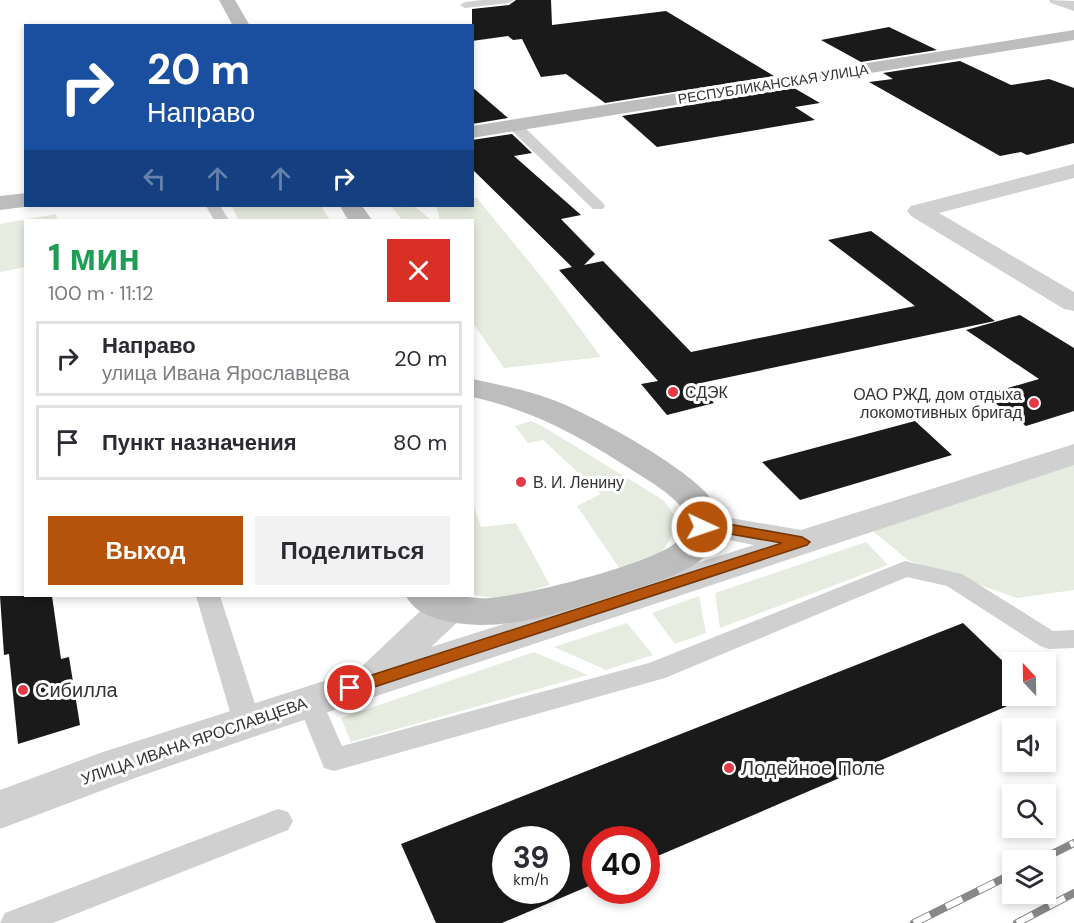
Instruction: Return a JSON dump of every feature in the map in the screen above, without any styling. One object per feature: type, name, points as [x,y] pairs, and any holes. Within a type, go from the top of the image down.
[{"type":"street","points":[[227,0],[241,24]]},
{"type":"street","points":[[1057,0],[1074,6]]},
{"type":"street","name":"РЕСПУБЛИКАНСКАЯ УЛИЦА","points":[[474,132],[1074,35]]},
{"type":"street","points":[[1074,171],[919,211],[1074,303]]},
{"type":"street","points":[[0,204],[24,200]]},
{"type":"street","points":[[370,682],[436,602],[483,612],[531,607],[653,570],[691,549],[701,524],[698,505],[675,482],[556,412],[520,399],[474,388]]},
{"type":"street","name":"УЛИЦА ИВАНА ЯРОСЛАВЦЕВА","points":[[0,810],[119,765],[310,701],[1074,454]]},
{"type":"street","points":[[701,524],[802,542]]},
{"type":"lane","points":[[465,5],[509,0]]},
{"type":"lane","points":[[514,125],[597,206]]},
{"type":"lane","points":[[310,701],[334,760],[657,671],[905,569],[954,580],[1049,640],[1074,639]]},
{"type":"lane","points":[[208,597],[247,722]]},
{"type":"lane","points":[[16,923],[278,821]]},
{"type":"shaded area","points":[[474,198],[477,198],[548,285],[601,357],[504,368],[474,324],[474,219],[440,219],[436,207],[474,207]]},
{"type":"shaded area","points":[[232,207],[322,207],[329,219],[238,219]]},
{"type":"shaded area","points":[[392,207],[415,207],[430,219],[401,219]]},
{"type":"shaded area","points":[[56,214],[57,219],[28,219]]},
{"type":"shaded area","points":[[24,220],[24,267],[0,272],[0,224]]},
{"type":"shaded area","points":[[531,421],[663,500],[677,519],[668,542],[658,555],[620,569],[577,506],[601,494],[543,440],[528,443],[515,426]]},
{"type":"shaded area","points":[[1074,455],[1074,590],[1017,598],[908,560],[863,523]]},
{"type":"shaded area","points":[[474,507],[481,527],[516,523],[550,585],[501,599],[474,595]]},
{"type":"shaded area","points":[[866,542],[888,565],[720,628],[715,593]]},
{"type":"shaded area","points":[[699,596],[706,633],[675,644],[652,613]]},
{"type":"shaded area","points":[[627,623],[653,655],[606,670],[554,647]]},
{"type":"shaded area","points":[[534,652],[588,675],[351,742],[341,718]]},
{"type":"building","points":[[516,0],[551,0],[552,25],[666,11],[774,76],[605,103],[566,74],[541,77],[522,39],[513,40],[508,36],[474,41],[472,9],[509,5]]},
{"type":"building","points":[[889,27],[937,50],[861,62],[821,40]]},
{"type":"building","points":[[960,61],[1011,85],[1049,79],[1074,88],[1074,143],[1027,155],[1021,152],[1000,156],[869,82],[893,79],[883,73]]},
{"type":"building","points":[[794,88],[820,103],[795,107],[815,120],[657,147],[622,116]]},
{"type":"building","points":[[474,89],[508,118],[474,124]]},
{"type":"building","points":[[512,134],[532,153],[514,156],[581,215],[561,219],[595,254],[584,265],[603,261],[691,352],[915,306],[828,240],[871,231],[995,321],[696,384],[714,403],[667,415],[641,384],[658,381],[559,270],[572,267],[474,171],[474,140]]},
{"type":"building","points":[[1020,315],[1074,348],[1074,411],[1026,426],[984,395],[1039,379],[966,330]]},
{"type":"building","points":[[915,421],[952,455],[800,500],[762,462]]},
{"type":"building","points":[[0,596],[52,597],[61,659],[69,657],[80,725],[18,744],[9,654],[4,655]]},
{"type":"building","name":"Лодейное Поле","points":[[963,623],[1002,660],[1002,706],[1007,706],[660,855],[660,826],[582,826],[582,889],[570,894],[570,826],[492,826],[492,904],[547,904],[502,923],[436,923],[401,844]]},
{"type":"railway","points":[[1056,852],[1074,843]]},
{"type":"railway","points":[[914,923],[1002,879]]},
{"type":"railway","points":[[1017,923],[1074,893]]},
{"type":"place","name":"СДЭК","points":[[673,392]]},
{"type":"place","name":"ОАО РЖД, дом отдыха локомотивных бригад","points":[[1034,403]]},
{"type":"place","name":"В. И. Ленину","points":[[521,482]]},
{"type":"place","name":"Сибилла","points":[[23,690]]},
{"type":"place","name":"Лодейное Поле","points":[[729,768]]},
{"type":"route","points":[[350,688],[802,542],[701,524],[702,527]]}]
